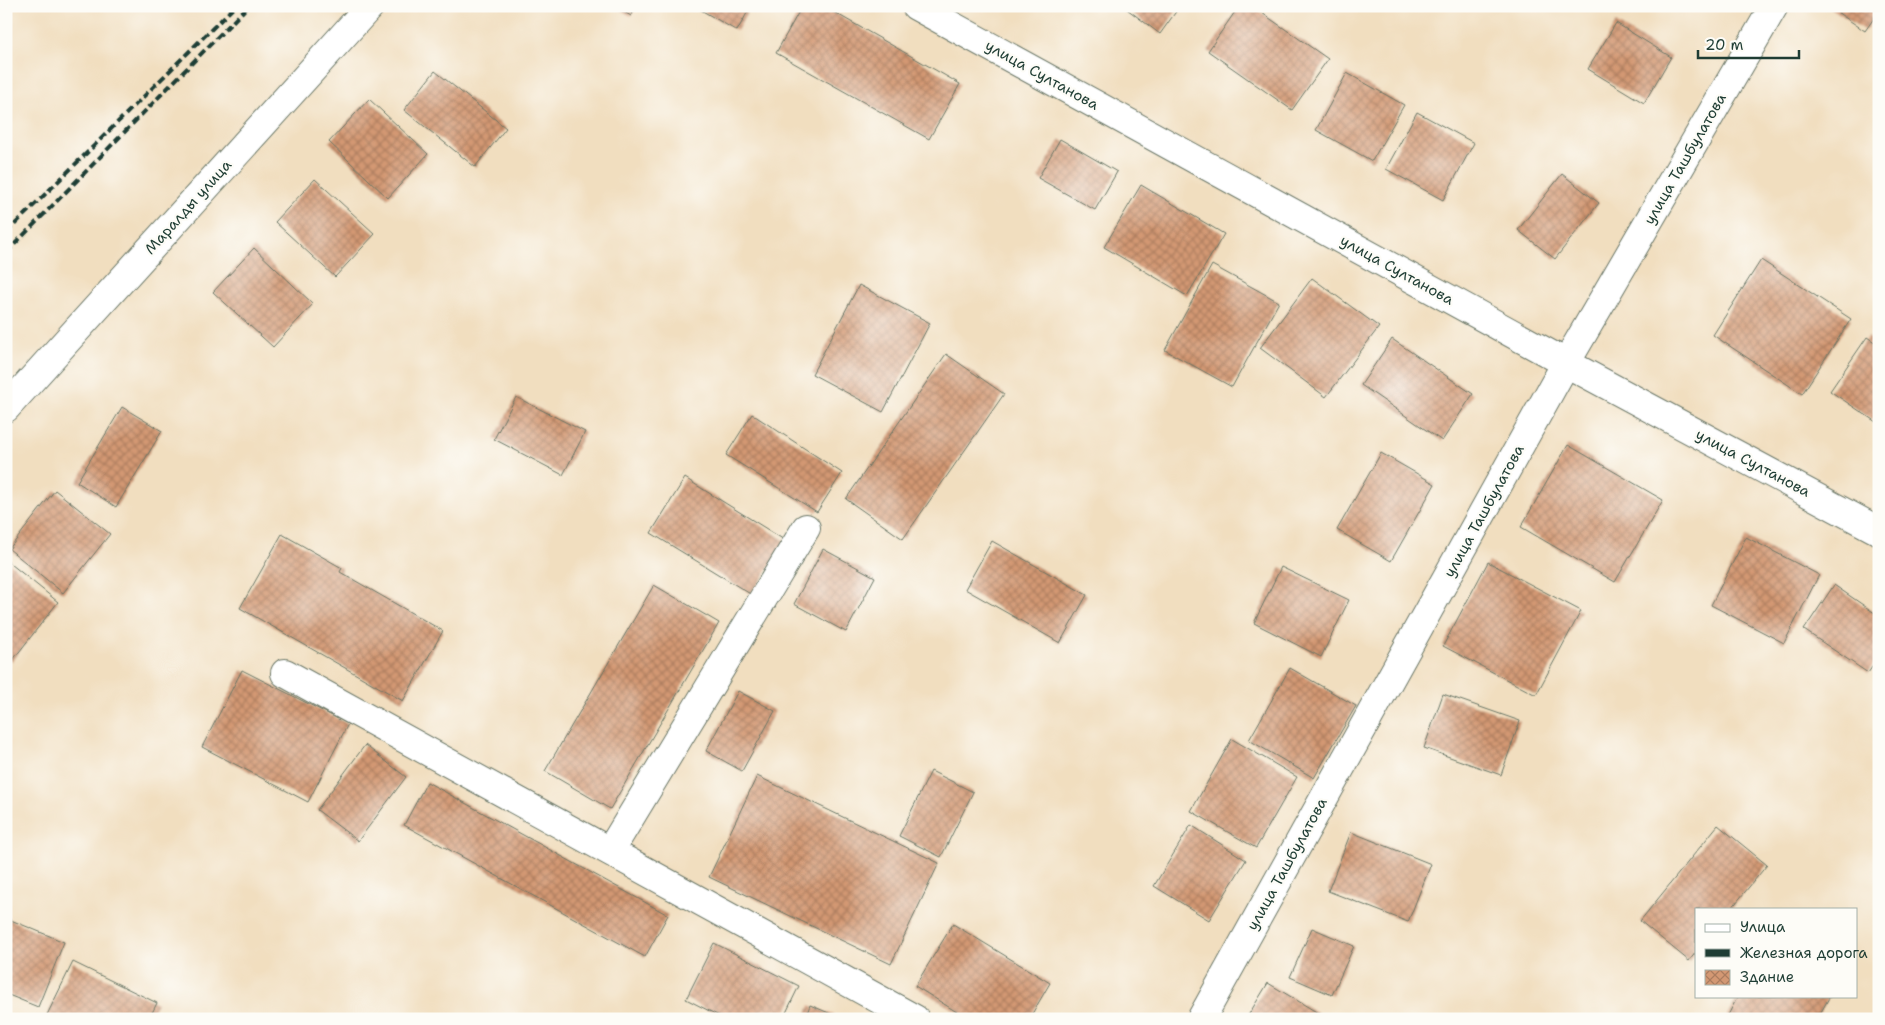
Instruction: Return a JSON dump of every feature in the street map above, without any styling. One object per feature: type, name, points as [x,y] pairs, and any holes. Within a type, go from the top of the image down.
[{"type":"street","name":"Маралды улица","points":[[6,408],[370,6]]},
{"type":"street","name":"улица Султанова","points":[[916,6],[1566,363],[1879,531]]},
{"type":"street","name":"улица Ташбулатова","points":[[1201,1019],[1566,363],[1774,6]]},
{"type":"street","points":[[610,851],[806,528]]},
{"type":"street","points":[[286,673],[915,1019]]},
{"type":"building","points":[[614,6],[637,6],[631,16]]},
{"type":"building","points":[[694,6],[751,6],[737,31]]},
{"type":"building","points":[[802,6],[823,6],[960,84],[929,139],[776,53]]},
{"type":"building","points":[[1123,6],[1180,6],[1160,34]]},
{"type":"building","points":[[1239,6],[1252,6],[1328,59],[1292,110],[1208,51]]},
{"type":"building","points":[[1828,6],[1879,6],[1879,11],[1865,31]]},
{"type":"building","points":[[1616,23],[1671,57],[1644,103],[1588,69]]},
{"type":"building","points":[[435,71],[506,128],[475,167],[404,110]]},
{"type":"building","points":[[1347,73],[1404,105],[1372,161],[1316,130]]},
{"type":"building","points":[[369,99],[428,154],[388,198],[329,142]]},
{"type":"building","points":[[1417,112],[1474,143],[1443,200],[1386,169]]},
{"type":"building","points":[[1060,139],[1117,172],[1095,210],[1038,178]]},
{"type":"building","points":[[1562,174],[1599,203],[1555,259],[1518,230]]},
{"type":"building","points":[[315,179],[375,234],[335,277],[275,222]]},
{"type":"building","points":[[1141,185],[1224,234],[1187,296],[1104,247]]},
{"type":"building","points":[[254,248],[313,304],[273,347],[213,292]]},
{"type":"building","points":[[1761,260],[1851,319],[1802,394],[1713,335]]},
{"type":"building","points":[[1212,265],[1279,302],[1232,387],[1165,350]]},
{"type":"building","points":[[1312,278],[1379,327],[1326,397],[1260,348]]},
{"type":"building","points":[[859,285],[930,323],[883,412],[812,374]]},
{"type":"building","points":[[1867,337],[1879,345],[1879,424],[1830,391]]},
{"type":"building","points":[[1392,339],[1473,394],[1442,441],[1361,385]]},
{"type":"building","points":[[946,354],[1004,394],[903,539],[846,499]]},
{"type":"building","points":[[516,397],[585,432],[563,475],[494,439]]},
{"type":"building","points":[[122,407],[162,431],[116,507],[77,482]]},
{"type":"building","points":[[752,414],[842,473],[817,512],[726,455]]},
{"type":"building","points":[[1568,445],[1663,500],[1615,582],[1521,527]]},
{"type":"building","points":[[1381,453],[1435,484],[1391,561],[1337,530]]},
{"type":"building","points":[[685,478],[786,541],[752,595],[651,533]]},
{"type":"building","points":[[55,490],[110,534],[63,593],[9,549]]},
{"type":"building","points":[[282,534],[342,568],[340,572],[443,631],[403,701],[240,608]]},
{"type":"building","points":[[1746,537],[1819,575],[1784,643],[1711,605]]},
{"type":"building","points":[[992,541],[1087,595],[1060,643],[965,589]]},
{"type":"building","points":[[823,549],[875,577],[846,632],[794,604]]},
{"type":"building","points":[[6,560],[58,602],[12,661],[6,656]]},
{"type":"building","points":[[1488,562],[1581,611],[1536,695],[1443,646]]},
{"type":"building","points":[[1281,567],[1349,600],[1321,657],[1254,623]]},
{"type":"building","points":[[654,585],[719,623],[610,809],[545,771]]},
{"type":"building","points":[[1834,585],[1879,616],[1879,657],[1868,673],[1804,630]]},
{"type":"building","points":[[1290,668],[1356,706],[1314,778],[1249,740]]},
{"type":"building","points":[[242,670],[348,724],[308,802],[202,747]]},
{"type":"building","points":[[738,691],[775,711],[742,771],[706,751]]},
{"type":"building","points":[[1443,694],[1520,721],[1501,775],[1424,748]]},
{"type":"building","points":[[1232,739],[1297,777],[1256,848],[1191,811]]},
{"type":"building","points":[[365,745],[406,777],[358,841],[317,810]]},
{"type":"building","points":[[931,771],[973,792],[941,857],[899,836]]},
{"type":"building","points":[[757,776],[939,863],[891,964],[709,877]]},
{"type":"building","points":[[427,782],[668,915],[645,957],[404,825]]},
{"type":"building","points":[[1191,825],[1246,860],[1209,920],[1154,886]]},
{"type":"building","points":[[1718,825],[1767,865],[1732,908],[1695,908],[1695,953],[1689,961],[1640,921]]},
{"type":"building","points":[[1351,832],[1431,864],[1408,922],[1328,891]]},
{"type":"building","points":[[6,918],[64,942],[38,1007],[6,994]]},
{"type":"building","points":[[953,924],[1050,983],[1029,1019],[968,1019],[915,986]]},
{"type":"building","points":[[1312,928],[1354,946],[1332,995],[1290,977]]},
{"type":"building","points":[[714,943],[799,986],[783,1019],[725,1019],[686,999]]},
{"type":"building","points":[[73,962],[157,1003],[149,1019],[45,1019]]},
{"type":"building","points":[[1268,983],[1328,1019],[1246,1019]]},
{"type":"building","points":[[1737,998],[1829,998],[1817,1019],[1726,1019]]},
{"type":"building","points":[[810,1005],[843,1019],[805,1019]]},
{"type":"railway","points":[[6,233],[235,6]]},
{"type":"railway","points":[[6,253],[248,6]]}]
